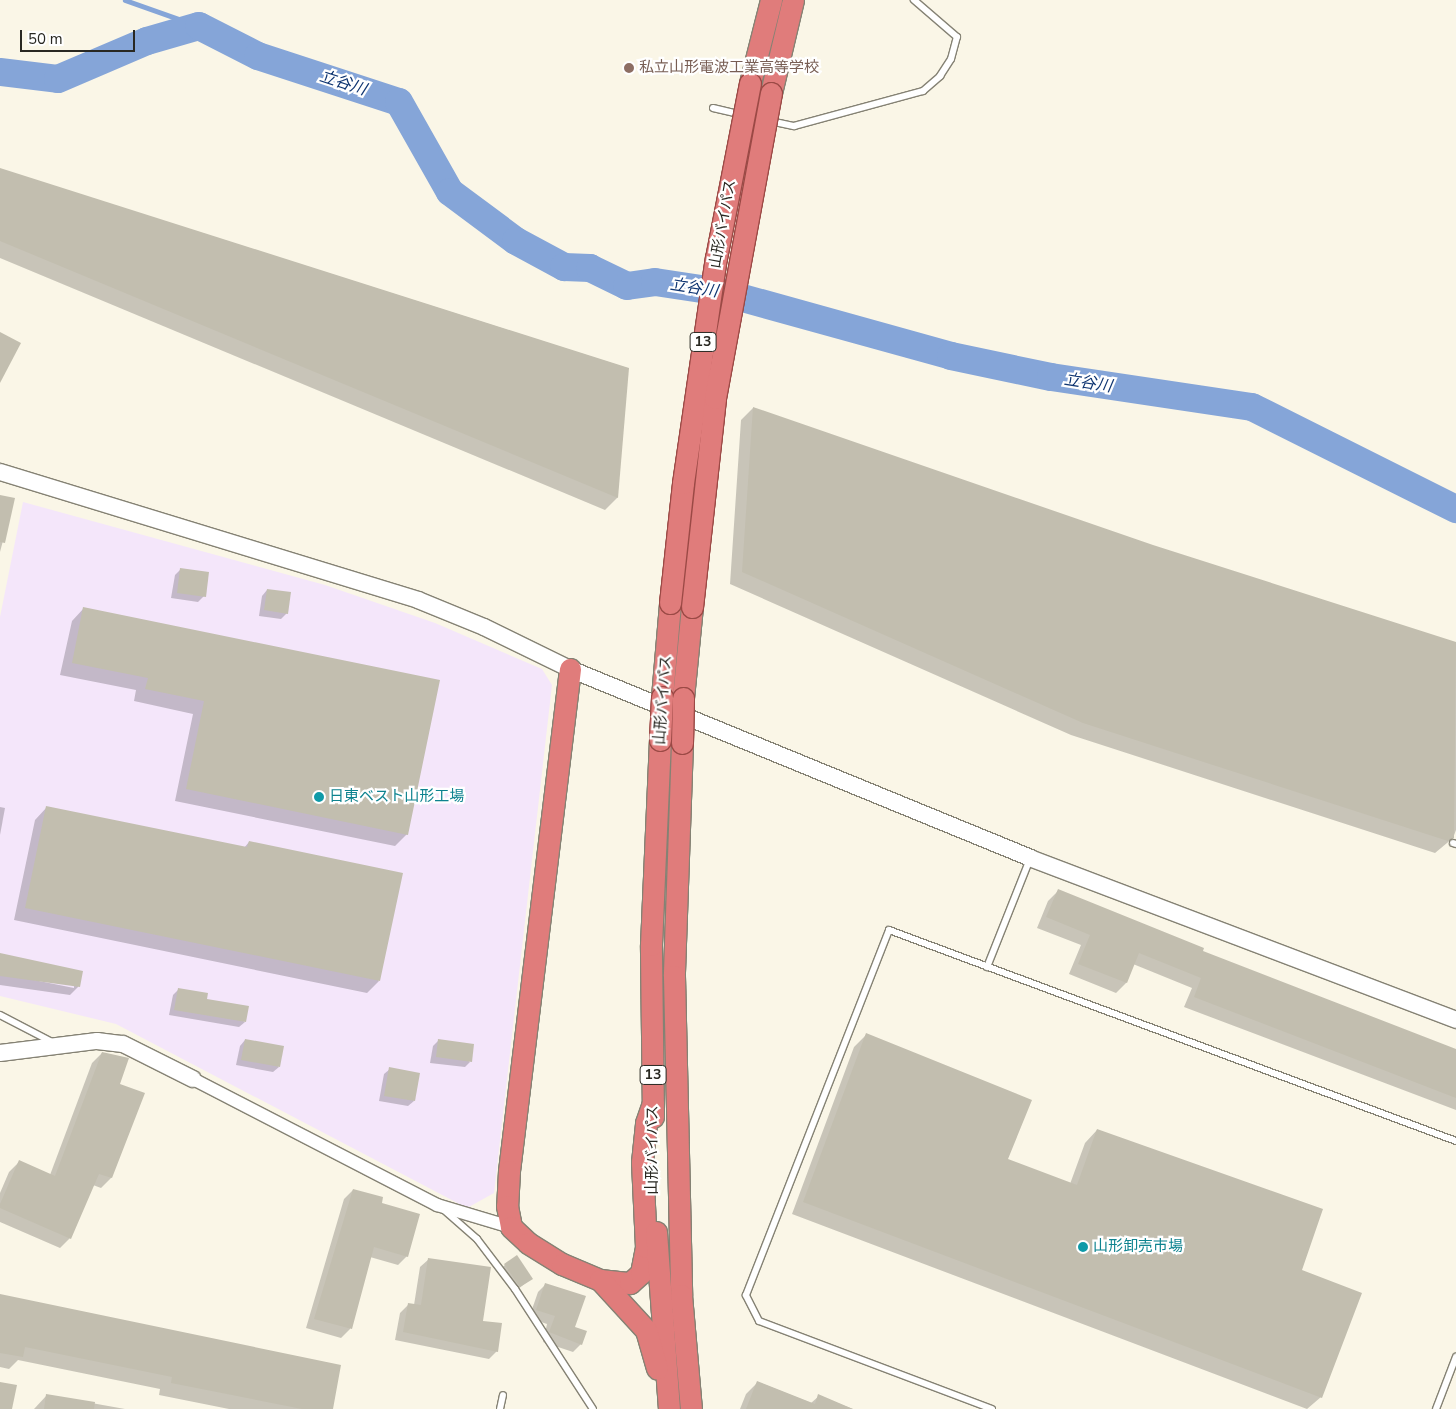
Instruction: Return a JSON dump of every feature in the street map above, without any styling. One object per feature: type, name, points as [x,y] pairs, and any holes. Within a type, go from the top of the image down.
[{"type":"highway","name":"山形バイパス","points":[[669,1409],[653,1198],[651,945],[662,697],[683,484],[710,296],[750,83],[771,0]]},
{"type":"highway","name":"山形バイパス","points":[[691,1409],[681,1295],[674,976],[683,698],[715,398],[771,93],[793,0]]},
{"type":"highway","points":[[570,669],[509,1172],[507,1206],[512,1228],[528,1243],[562,1264],[600,1280],[630,1283],[641,1272],[646,1247],[642,1162],[646,1124],[653,1103]]},
{"type":"highway","points":[[600,1280],[646,1330],[658,1372],[660,1409]]},
{"type":"street","points":[[0,472],[418,600],[484,627],[570,669],[1030,858],[1456,1020]]},
{"type":"street","points":[[0,1053],[97,1041],[123,1044],[437,1204],[512,1228]]},
{"type":"lane","points":[[758,118],[794,126],[923,91],[940,76],[951,59],[957,37],[914,0]]},
{"type":"lane","points":[[713,108],[749,116]]},
{"type":"lane","points":[[986,967],[1030,858]]},
{"type":"lane","points":[[992,1409],[759,1321],[746,1295],[889,930],[1456,1141]]},
{"type":"lane","points":[[0,1015],[59,1046]]},
{"type":"lane","points":[[437,1204],[477,1240],[515,1289],[592,1409]]},
{"type":"lane","points":[[1436,1409],[1456,1357]]},
{"type":"lane","points":[[500,1409],[503,1395]]},
{"type":"shaded area","points":[[23,502],[325,585],[435,623],[542,669],[552,685],[494,1193],[467,1208],[116,1024],[0,996],[0,617]]},
{"type":"building","points":[[0,168],[629,368],[618,498],[0,241]]},
{"type":"building","points":[[0,332],[21,343],[0,383]]},
{"type":"building","points":[[753,407],[1153,545],[1456,642],[1454,838],[1448,841],[1083,723],[742,572]]},
{"type":"building","points":[[0,495],[15,498],[5,543],[0,542]]},
{"type":"building","points":[[180,568],[209,572],[206,597],[177,593]]},
{"type":"building","points":[[267,589],[291,592],[288,614],[264,610]]},
{"type":"building","points":[[83,607],[440,680],[408,835],[186,789],[204,701],[145,689],[148,678],[72,663]]},
{"type":"building","points":[[46,806],[247,847],[249,841],[403,873],[380,981],[25,908]]},
{"type":"building","points":[[1058,889],[1204,948],[1203,951],[1456,1049],[1456,1098],[1194,997],[1201,978],[1139,953],[1127,983],[1078,964],[1090,935],[1046,917]]},
{"type":"building","points":[[0,953],[83,971],[80,987],[0,976]]},
{"type":"building","points":[[178,988],[208,993],[207,999],[249,1006],[246,1022],[174,1010]]},
{"type":"building","name":"山形卸売市場","points":[[866,1033],[1032,1100],[1008,1159],[1077,1185],[1097,1129],[1323,1209],[1302,1270],[1362,1293],[1322,1398],[803,1202]]},
{"type":"building","points":[[245,1039],[284,1046],[280,1067],[241,1060]]},
{"type":"building","points":[[438,1039],[474,1044],[472,1062],[436,1057]]},
{"type":"building","points":[[102,1052],[129,1058],[120,1084],[145,1093],[112,1178],[99,1174],[71,1239],[0,1208],[0,1204],[19,1160],[55,1176]]},
{"type":"building","points":[[389,1067],[420,1073],[415,1101],[384,1096]]},
{"type":"building","points":[[353,1189],[383,1197],[382,1203],[420,1214],[408,1257],[374,1247],[352,1329],[314,1319]]},
{"type":"building","points":[[517,1255],[533,1279],[520,1287],[504,1264]]},
{"type":"building","points":[[428,1258],[491,1267],[483,1321],[502,1323],[498,1352],[403,1332],[408,1303],[421,1305]]},
{"type":"building","points":[[545,1283],[586,1296],[575,1327],[587,1331],[582,1345],[549,1332],[555,1316],[536,1310]]},
{"type":"building","points":[[0,1294],[341,1365],[333,1409],[302,1409],[171,1383],[172,1377],[25,1347],[23,1357],[0,1353]]},
{"type":"building","points":[[757,1381],[815,1404],[818,1394],[853,1409],[746,1409]]},
{"type":"building","points":[[0,1382],[17,1385],[12,1409],[0,1409]]},
{"type":"building","points":[[46,1394],[95,1402],[94,1409],[44,1409]]},
{"type":"waterway","points":[[125,0],[199,26]]},
{"type":"waterway","name":"立谷川","points":[[0,72],[58,79],[147,41],[199,26],[258,56],[399,102],[450,192],[516,241],[564,267],[590,268],[627,286],[655,282],[721,292],[951,356],[1051,377],[1252,407],[1456,509]]},
{"type":"place","name":"私立山形電波工業高等学校","points":[[629,68]]},
{"type":"place","name":"日東ベスト山形工場","points":[[319,797]]},
{"type":"place","name":"山形卸売市場","points":[[1083,1247]]}]
